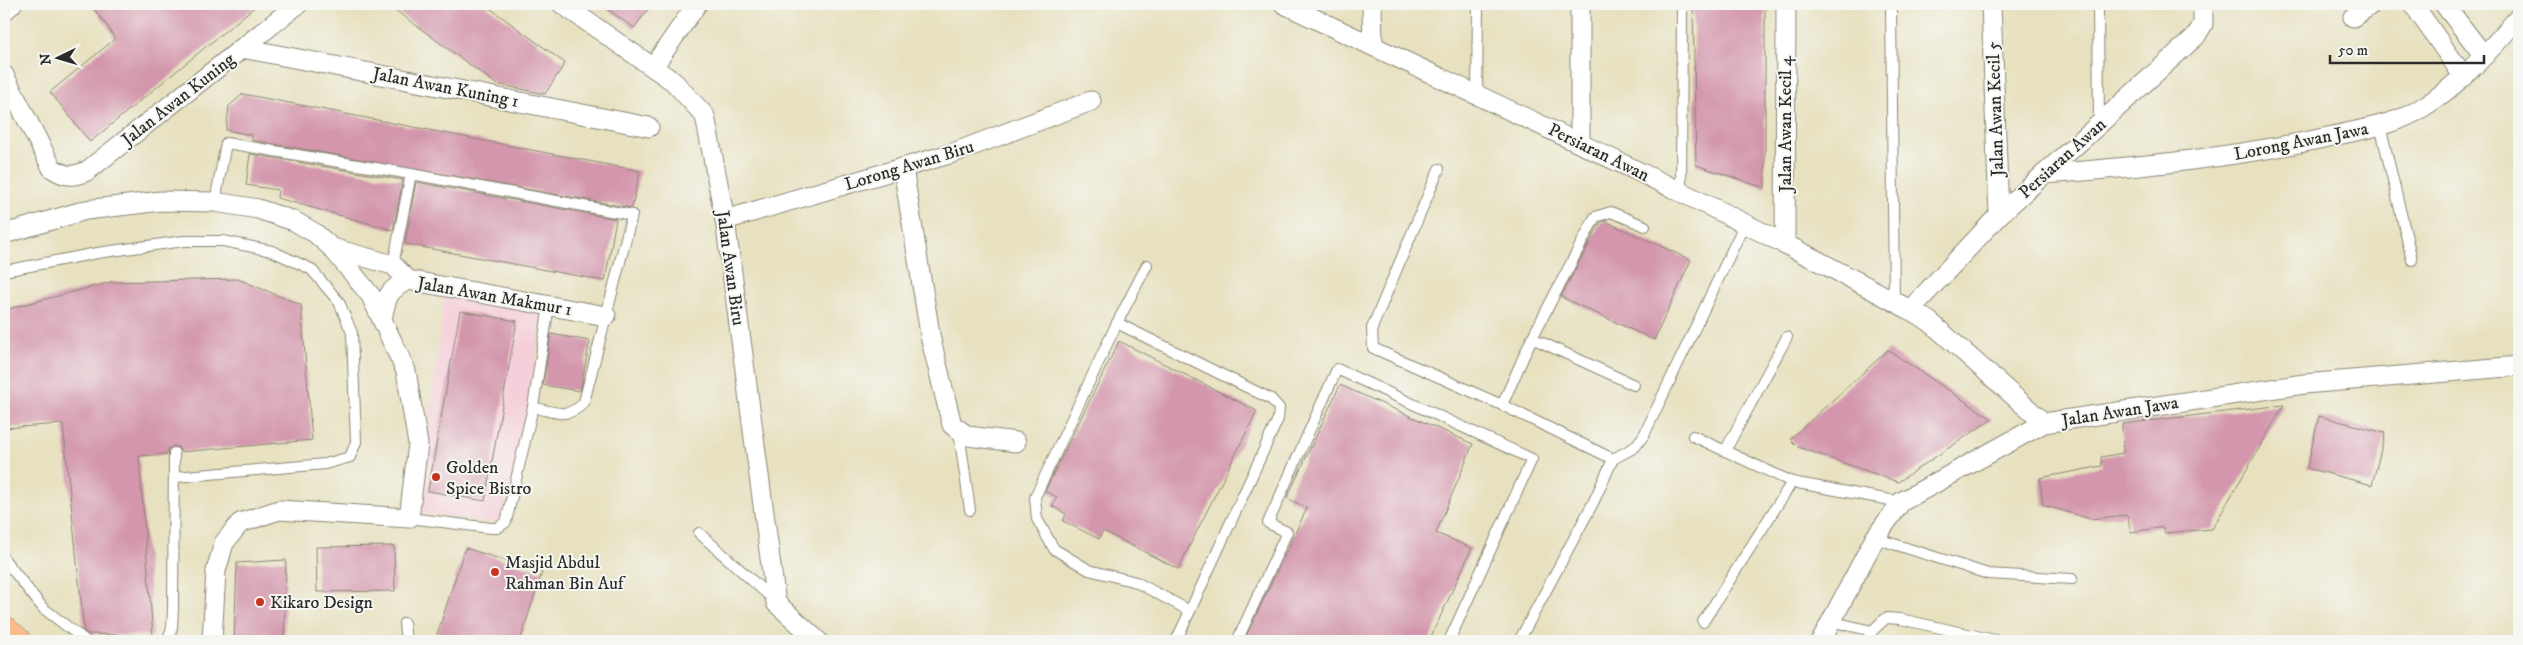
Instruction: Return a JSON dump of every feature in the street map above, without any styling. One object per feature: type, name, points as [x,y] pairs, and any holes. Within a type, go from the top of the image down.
[{"type":"main road","points":[[4,630],[17,641]]},
{"type":"street","points":[[4,11],[12,4]]},
{"type":"street","name":"Jalan Awan Kuning","points":[[4,75],[52,168],[63,175],[74,176],[87,171],[298,4]]},
{"type":"street","name":"Jalan Awan Biru","points":[[562,4],[680,88],[704,116],[725,220],[776,602]]},
{"type":"street","points":[[653,67],[697,4]]},
{"type":"street","name":"Persiaran Awan","points":[[1284,4],[1477,96],[1580,142],[1745,223],[1902,305],[1929,322],[2044,422]]},
{"type":"street","points":[[1372,4],[1373,46]]},
{"type":"street","points":[[1580,4],[1580,142]]},
{"type":"street","name":"Jalan Awan Kecil 4","points":[[1785,245],[1786,4]]},
{"type":"street","name":"Jalan Awan Kecil 5","points":[[1991,4],[1999,215]]},
{"type":"street","name":"Persiaran Awan","points":[[1902,305],[2196,36],[2203,24],[2203,4]]},
{"type":"street","points":[[2353,17],[2372,4]]},
{"type":"street","points":[[2413,4],[2464,77]]},
{"type":"street","points":[[2444,4],[2484,56]]},
{"type":"street","name":"Lorong Awan Jawa","points":[[2044,174],[2133,167],[2245,154],[2380,125],[2418,111],[2464,77],[2519,16]]},
{"type":"street","name":"Jalan Awan Kuning 1","points":[[242,48],[649,127]]},
{"type":"street","name":"Lorong Awan Biru","points":[[725,220],[953,153],[1090,101]]},
{"type":"street","points":[[903,168],[931,340],[952,425],[959,432],[968,436],[1016,442]]},
{"type":"street","points":[[4,234],[86,210],[161,201],[215,202],[258,209],[294,221],[315,233],[332,248],[371,296],[406,371],[418,444],[409,518],[279,510],[240,523],[224,543],[216,571],[212,641]]},
{"type":"street","name":"Jalan Awan Makmur 1","points":[[332,248],[393,265],[408,280],[606,316]]},
{"type":"street","points":[[382,319],[386,302],[393,288],[408,280]]},
{"type":"street","name":"Jalan Awan Jawa","points":[[1821,641],[1874,538],[1901,502],[2044,422],[2304,384],[2519,366]]},
{"type":"street","points":[[776,602],[818,641]]},
{"type":"lane","points":[[1477,96],[1478,4]]},
{"type":"lane","points":[[1681,193],[1682,4]]},
{"type":"lane","points":[[1891,4],[1902,305]]},
{"type":"lane","points":[[2098,4],[2099,125]]},
{"type":"lane","points":[[2380,125],[2412,260]]},
{"type":"lane","points":[[215,202],[226,143],[411,174],[632,215],[587,394],[579,407],[568,414],[557,414],[533,407]]},
{"type":"lane","points":[[1439,169],[1372,328],[1373,348],[1502,405],[1613,458]]},
{"type":"lane","points":[[393,265],[411,174]]},
{"type":"lane","points":[[1502,405],[1532,338],[1595,217],[1610,212],[1645,226]]},
{"type":"lane","points":[[1519,641],[1593,503],[1613,458],[1635,447],[1644,435],[1745,223]]},
{"type":"lane","points":[[4,271],[97,252],[184,241],[222,241],[272,250],[311,269],[339,302],[352,333],[356,442],[350,457],[325,464],[175,477]]},
{"type":"lane","points":[[1147,265],[1117,323],[1035,497],[1036,519],[1054,549],[1089,570],[1136,582],[1190,611]]},
{"type":"lane","points":[[409,518],[491,528],[502,525],[509,516],[533,407],[549,305]]},
{"type":"lane","points":[[1117,323],[1271,399],[1279,408],[1278,419],[1176,641]]},
{"type":"lane","points":[[1725,451],[1787,337]]},
{"type":"lane","points":[[1532,338],[1634,385]]},
{"type":"lane","points":[[1237,641],[1287,532],[1268,523],[1338,369],[1532,459],[1449,641]]},
{"type":"lane","points":[[959,432],[970,510]]},
{"type":"lane","points":[[1694,436],[1792,482],[1901,502]]},
{"type":"lane","points":[[167,641],[172,628],[173,610],[174,453]]},
{"type":"lane","points":[[1703,622],[1792,482]]},
{"type":"lane","points":[[699,533],[776,602]]},
{"type":"lane","points":[[1874,538],[1988,574],[2072,579]]},
{"type":"lane","points":[[4,559],[43,608],[86,641]]},
{"type":"lane","points":[[1867,641],[1872,631],[1886,618],[1900,618],[1999,641]]},
{"type":"lane","points":[[1830,621],[1872,631]]},
{"type":"lane","points":[[404,622],[406,641]]},
{"type":"shaded area","points":[[444,296],[543,311],[529,406],[503,514],[498,522],[493,523],[418,513]]},
{"type":"building","points":[[90,4],[258,4],[90,142],[50,92],[115,39]]},
{"type":"building","points":[[387,4],[484,4],[565,63],[545,94],[496,84]]},
{"type":"building","points":[[600,4],[652,4],[634,28]]},
{"type":"building","points":[[1693,4],[1765,4],[1765,188],[1696,165]]},
{"type":"building","points":[[243,94],[640,171],[632,208],[252,140],[252,135],[226,130],[229,106]]},
{"type":"building","points":[[250,154],[403,180],[393,230],[277,198],[278,190],[246,185]]},
{"type":"building","points":[[416,182],[616,219],[605,281],[405,244]]},
{"type":"building","points":[[1605,221],[1691,260],[1654,340],[1561,297],[1600,223]]},
{"type":"building","points":[[238,279],[301,305],[312,440],[181,452],[178,447],[174,446],[168,449],[167,454],[139,456],[153,636],[88,634],[84,631],[63,424],[4,428],[4,310],[111,282]]},
{"type":"building","points":[[460,311],[517,321],[485,501],[428,491]]},
{"type":"building","points":[[551,334],[590,341],[580,391],[543,385]]},
{"type":"building","points":[[1119,341],[1257,411],[1178,569],[1103,531],[1099,539],[1063,521],[1066,514],[1052,506],[1057,497],[1045,491]]},
{"type":"building","points":[[1888,350],[1992,419],[1898,482],[1798,447],[1790,439]]},
{"type":"building","points":[[1340,385],[1473,444],[1436,533],[1472,548],[1429,641],[1244,641],[1307,508],[1287,498]]},
{"type":"building","points":[[2284,405],[2212,529],[2164,533],[2163,527],[2131,532],[2127,515],[2091,519],[2043,505],[2040,478],[2102,466],[2101,457],[2123,453],[2122,424]]},
{"type":"building","points":[[2319,416],[2385,433],[2372,485],[2307,468]]},
{"type":"building","points":[[394,546],[395,591],[317,592],[316,547]]},
{"type":"building","points":[[465,548],[542,572],[520,641],[435,641]]},
{"type":"building","name":"Kikaro Design","points":[[286,560],[284,641],[234,641],[237,563]]},
{"type":"place","name":"Golden Spice Bistro","points":[[436,477]]},
{"type":"place","name":"Masjid Abdul Rahman Bin Auf","points":[[495,572]]},
{"type":"place","name":"Kikaro Design","points":[[260,602]]}]
